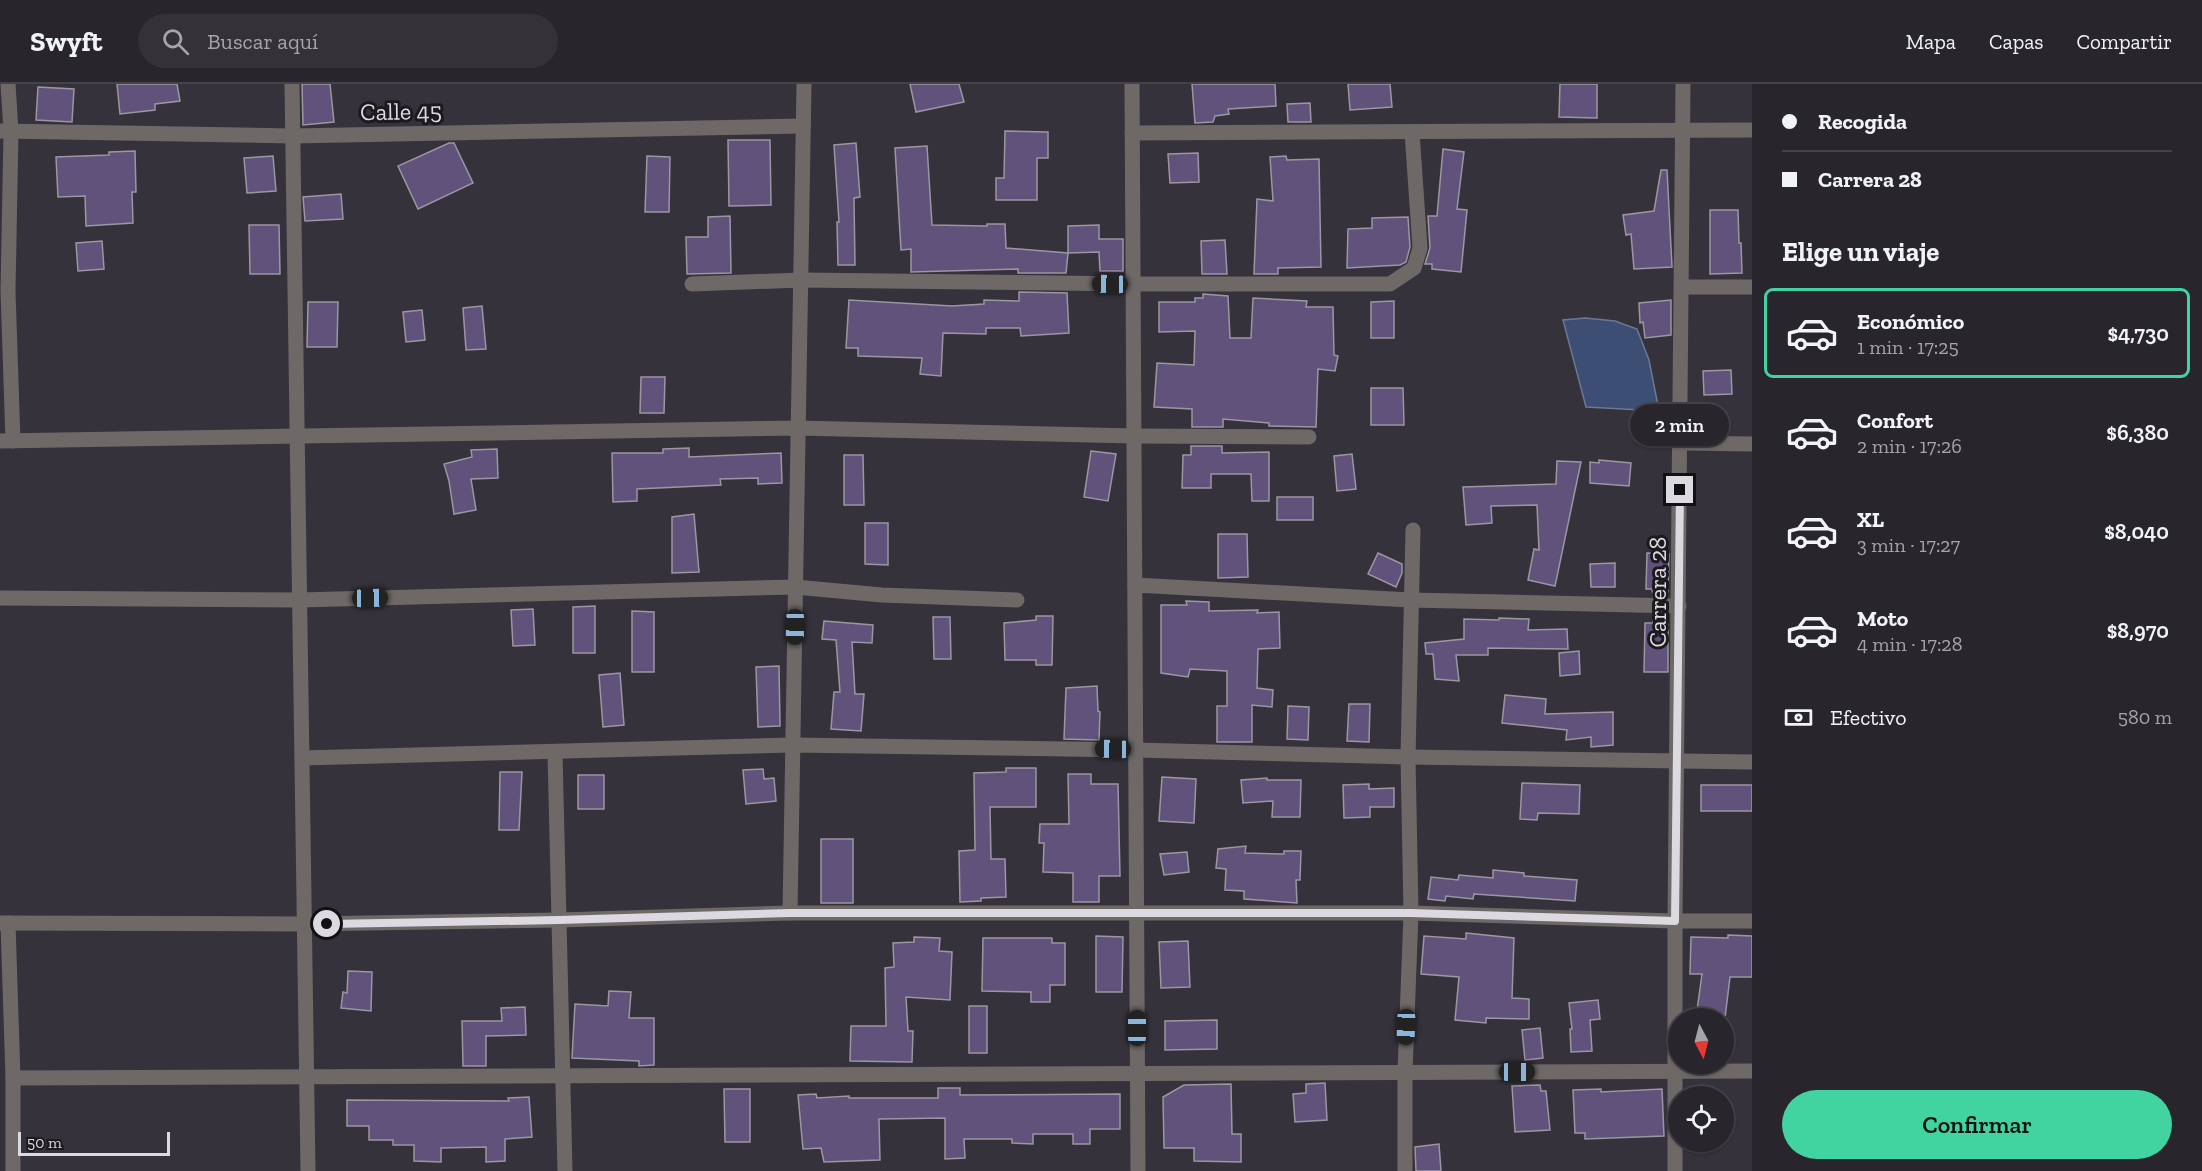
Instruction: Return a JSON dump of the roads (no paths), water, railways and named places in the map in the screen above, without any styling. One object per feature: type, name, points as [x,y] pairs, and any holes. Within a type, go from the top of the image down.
[{"type":"street","points":[[8,84],[5,131],[4,291],[6,441],[798,428],[1134,436],[1309,437]]},
{"type":"street","points":[[292,84],[308,1171]]},
{"type":"street","points":[[790,913],[804,84]]},
{"type":"street","points":[[1132,84],[1137,1171]]},
{"type":"street","name":"Carrera 28","points":[[1675,1008],[1683,84]]},
{"type":"street","name":"Calle 45","points":[[5,131],[293,136],[803,126]]},
{"type":"street","points":[[1132,133],[1752,130]]},
{"type":"street","points":[[692,284],[801,280],[1390,284],[1414,268],[1419,248],[1412,132]]},
{"type":"street","points":[[1682,287],[1752,287]]},
{"type":"street","points":[[1680,443],[1752,444]]},
{"type":"street","points":[[1405,1171],[1405,1072],[1411,913],[1408,757],[1413,530]]},
{"type":"street","points":[[1135,585],[1410,600],[1679,606]]},
{"type":"street","points":[[0,598],[299,600],[795,587],[882,595],[1017,600]]},
{"type":"street","points":[[302,758],[793,745],[1752,762]]},
{"type":"street","points":[[555,753],[565,1171]]},
{"type":"street","points":[[13,1171],[13,1078],[4,923],[304,924],[790,913],[1411,913],[1675,921],[1752,921]]},
{"type":"street","points":[[13,1078],[1668,1071]]},
{"type":"street","points":[[1734,1071],[1752,1071]]},
{"type":"street","name":"Carrera 28","points":[[1675,1074],[1676,1171]]},
{"type":"water","points":[[1585,318],[1615,321],[1637,329],[1649,360],[1659,411],[1586,407],[1563,320]]}]
